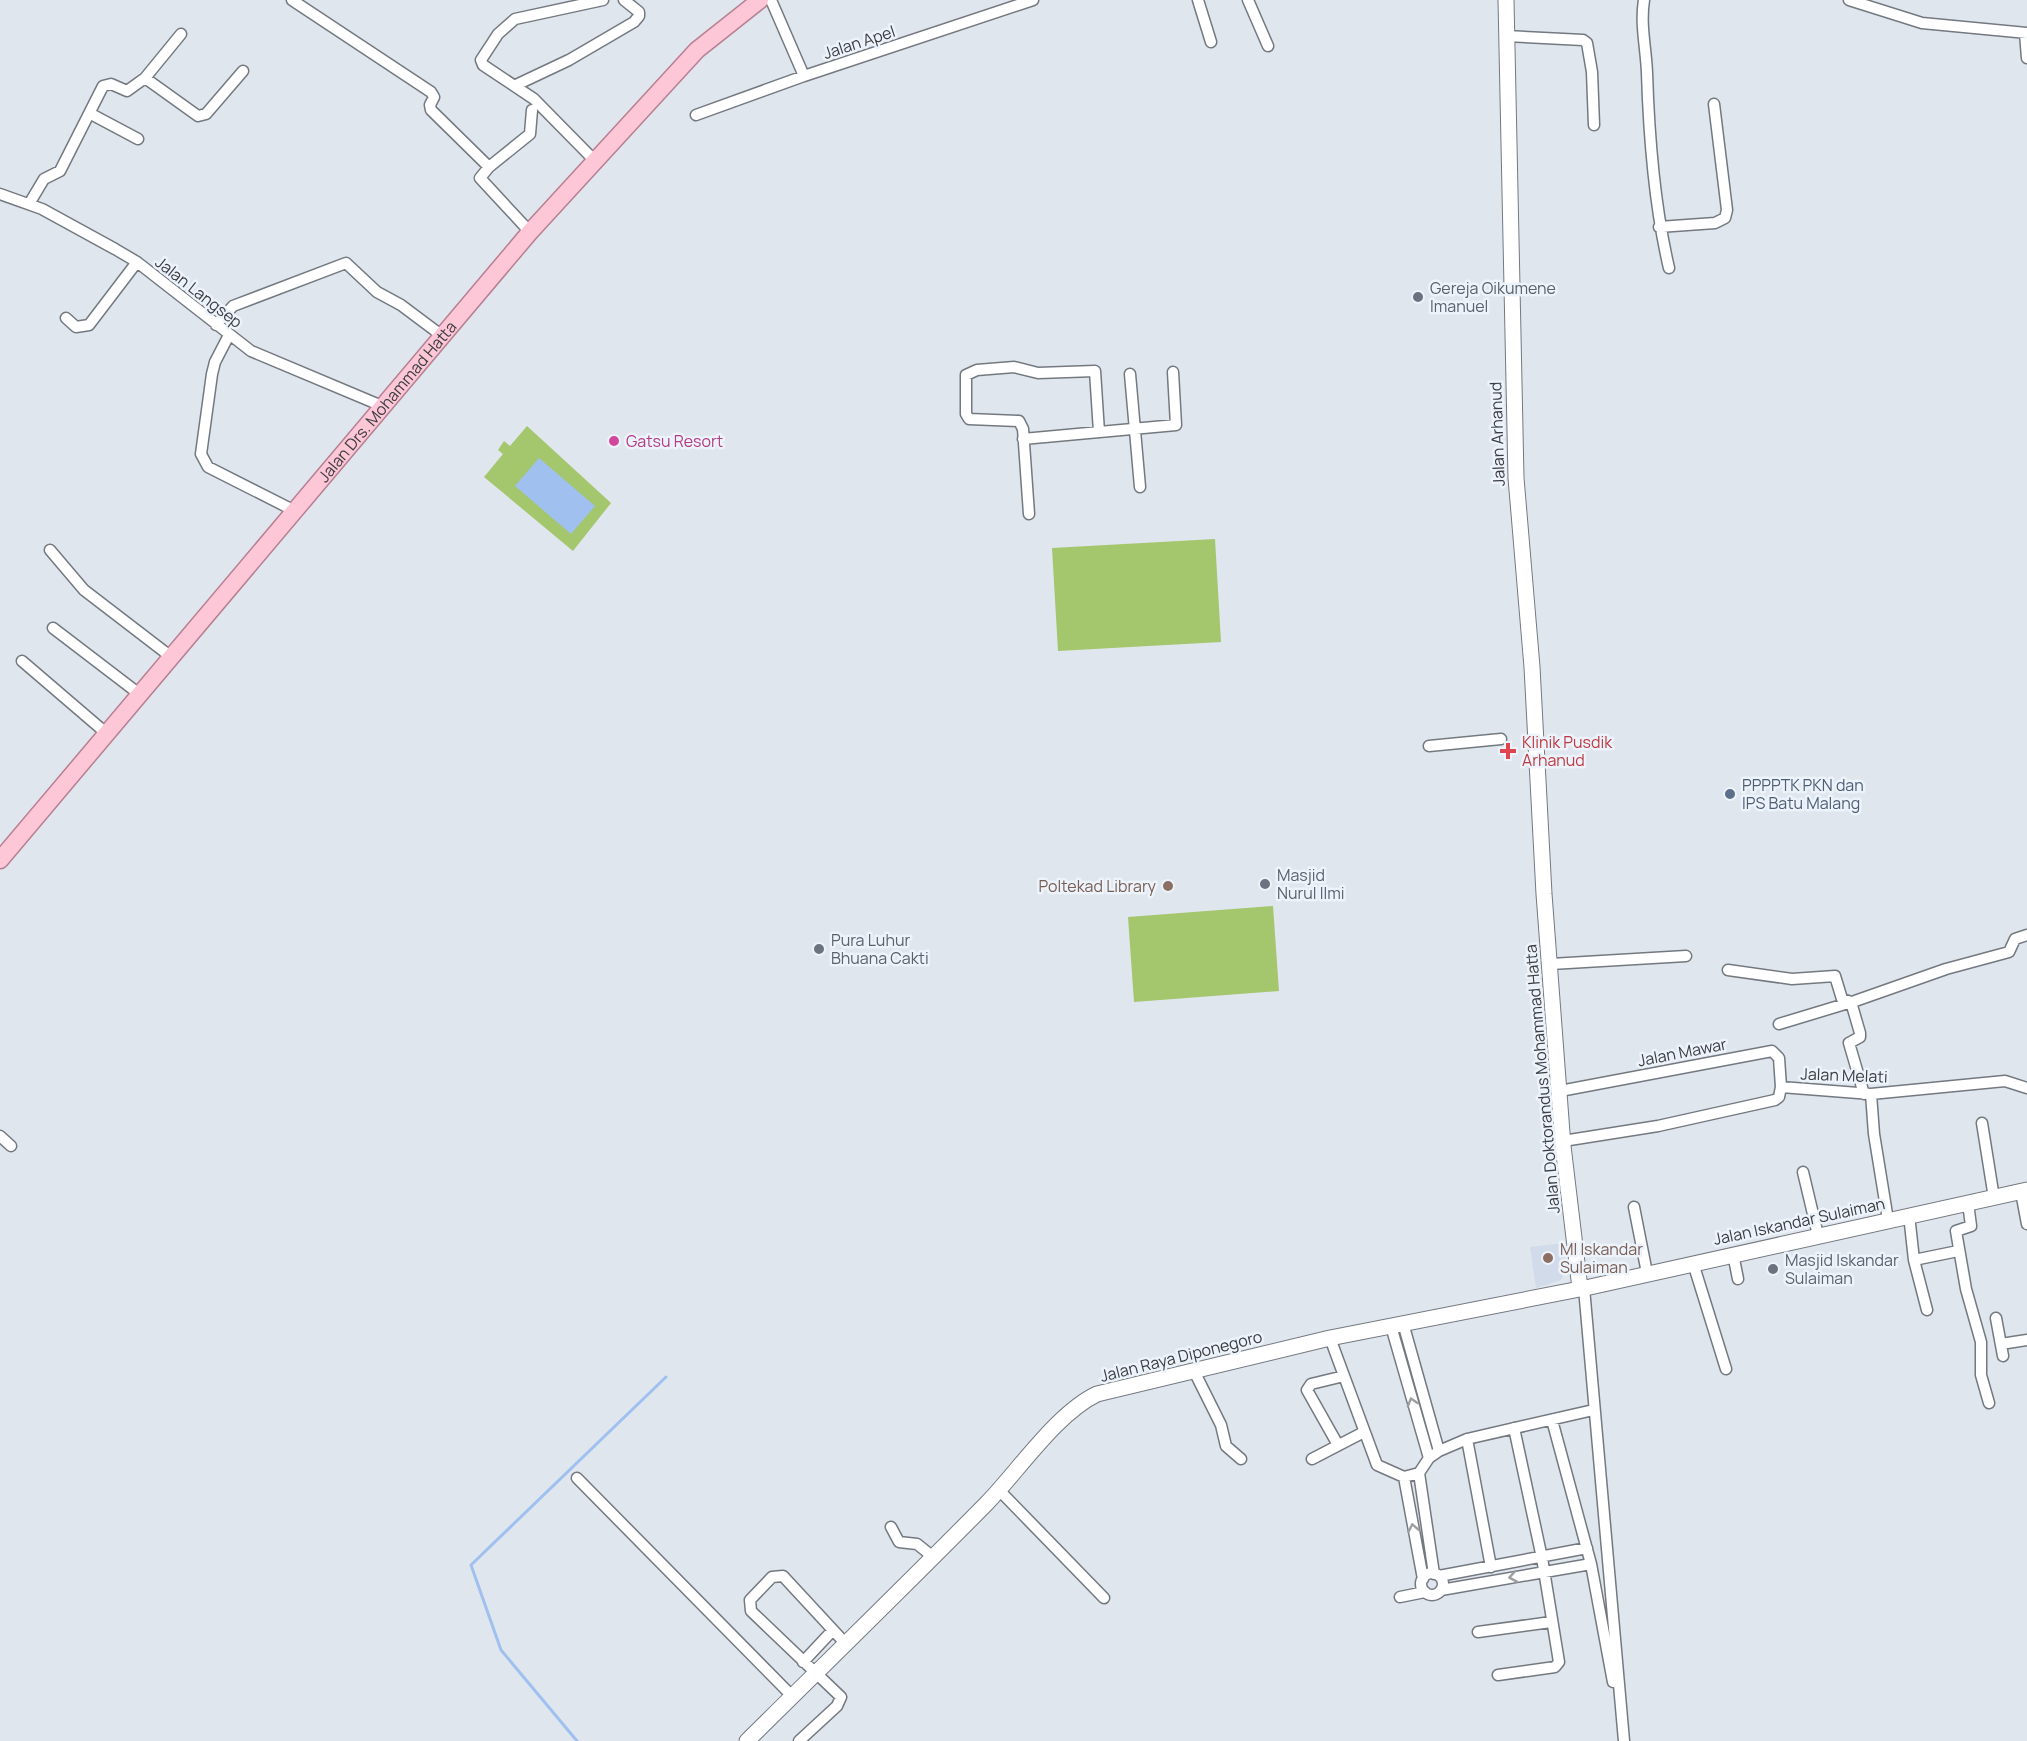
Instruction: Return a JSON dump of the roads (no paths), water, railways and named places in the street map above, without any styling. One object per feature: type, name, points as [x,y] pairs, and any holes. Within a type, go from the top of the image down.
[{"type":"main road","name":"Jalan Drs. Mohammad Hatta","points":[[0,860],[138,693],[530,232],[697,50],[760,0]]},
{"type":"street","points":[[292,0],[430,92],[434,97],[430,105],[431,110],[489,166]]},
{"type":"street","points":[[595,161],[533,105],[520,88],[482,63],[488,47],[515,19],[603,0]]},
{"type":"street","points":[[520,88],[634,22],[639,12],[624,0]]},
{"type":"street","points":[[771,0],[804,76]]},
{"type":"street","name":"Jalan Apel","points":[[696,115],[804,76],[1033,0]]},
{"type":"street","points":[[1198,0],[1211,42]]},
{"type":"street","points":[[1248,0],[1268,46]]},
{"type":"street","name":"Jalan Arhanud","points":[[1506,0],[1516,478],[1538,762],[1543,866]]},
{"type":"street","points":[[1644,0],[1641,20],[1647,70],[1647,121],[1659,227],[1669,268]]},
{"type":"street","points":[[1850,0],[1881,5],[1922,23],[2026,33],[2027,58]]},
{"type":"street","points":[[29,204],[44,179],[60,171],[91,114],[103,86],[111,84],[127,91],[145,78],[181,34]]},
{"type":"street","points":[[1506,36],[1583,40],[1587,43],[1592,72],[1594,125]]},
{"type":"street","points":[[145,78],[202,116],[243,71]]},
{"type":"street","points":[[1659,227],[1715,223],[1725,218],[1727,210],[1714,104]]},
{"type":"street","points":[[530,232],[480,178],[489,166],[530,134],[533,105]]},
{"type":"street","points":[[91,114],[138,139]]},
{"type":"street","name":"Jalan Langsep","points":[[0,194],[29,204],[137,262],[198,312],[267,360],[382,406]]},
{"type":"street","points":[[66,318],[76,327],[83,328],[89,325],[137,262]]},
{"type":"street","points":[[216,325],[233,306],[346,263],[377,292],[401,305],[441,335]]},
{"type":"street","points":[[229,335],[212,374],[201,454],[203,461],[208,467],[293,510]]},
{"type":"street","points":[[1029,514],[1023,439],[1019,421],[1015,419],[969,419],[966,414],[965,378],[969,372],[1014,367],[1038,373],[1095,371],[1099,432]]},
{"type":"street","points":[[1023,439],[1176,425],[1173,372]]},
{"type":"street","points":[[1130,374],[1140,487]]},
{"type":"street","points":[[50,550],[84,590],[170,656]]},
{"type":"street","points":[[53,628],[138,693]]},
{"type":"street","points":[[22,661],[106,733]]},
{"type":"street","points":[[1429,747],[1501,739]]},
{"type":"street","name":"Jalan Doktorandus Mohammad Hatta","points":[[1543,866],[1563,1141],[1582,1288]]},
{"type":"street","points":[[1779,1024],[1946,969],[2009,952],[2015,939],[2027,935]]},
{"type":"street","points":[[1551,964],[1686,956]]},
{"type":"street","points":[[1728,970],[1792,979],[1835,976],[1842,999],[1851,1002]]},
{"type":"street","points":[[1851,1002],[1860,1037],[1849,1043],[1867,1094],[1888,1220]]},
{"type":"street","name":"Jalan Mawar","points":[[1560,1091],[1772,1051],[1779,1058],[1781,1087]]},
{"type":"street","name":"Jalan Melati","points":[[1563,1141],[1668,1124],[1775,1100],[1779,1097],[1781,1087],[1867,1094],[2005,1081],[2027,1088]]},
{"type":"street","points":[[1982,1123],[1994,1198]]},
{"type":"street","points":[[0,1136],[11,1146]]},
{"type":"street","points":[[1803,1172],[1818,1236]]},
{"type":"street","points":[[2024,1191],[2027,1224]]},
{"type":"street","name":"Jalan Iskandar Sulaiman","points":[[1582,1288],[2024,1191]]},
{"type":"street","points":[[1968,1203],[1971,1226],[1956,1230],[1958,1251],[1981,1342],[1981,1375],[1989,1403]]},
{"type":"street","points":[[1634,1207],[1647,1273]]},
{"type":"street","points":[[1909,1215],[1914,1260],[1927,1310]]},
{"type":"street","points":[[1914,1260],[1958,1251]]},
{"type":"street","points":[[1733,1254],[1738,1279]]},
{"type":"street","points":[[1693,1263],[1726,1369]]},
{"type":"street","points":[[1582,1288],[1624,1741]]},
{"type":"street","name":"Jalan Raya Diponegoro","points":[[747,1741],[999,1490],[1061,1421],[1089,1398],[1107,1391],[1330,1338],[1582,1288]]},
{"type":"street","points":[[1996,1318],[2003,1356]]},
{"type":"street","points":[[1397,1325],[1434,1454]]},
{"type":"street","points":[[1330,1338],[1377,1465],[1404,1477],[1419,1473],[1434,1454],[1467,1439],[1589,1412]]},
{"type":"street","points":[[2001,1344],[2027,1340]]},
{"type":"street","points":[[1194,1371],[1221,1425],[1226,1446],[1241,1459]]},
{"type":"street","points":[[1338,1445],[1307,1390],[1311,1384],[1344,1376]]},
{"type":"street","points":[[1552,1420],[1591,1564],[1613,1683]]},
{"type":"street","points":[[1498,1675],[1557,1665],[1542,1558],[1514,1428]]},
{"type":"street","points":[[1312,1459],[1364,1432]]},
{"type":"street","points":[[1467,1439],[1491,1567]]},
{"type":"street","points":[[1419,1473],[1437,1575],[1443,1583],[1441,1590]]},
{"type":"street","points":[[1404,1477],[1423,1579],[1421,1586],[1431,1595],[1441,1590],[1591,1564]]},
{"type":"street","points":[[577,1478],[792,1696]]},
{"type":"street","points":[[999,1490],[1104,1598]]},
{"type":"street","points":[[891,1527],[899,1542],[917,1544],[932,1556]]},
{"type":"street","points":[[1423,1579],[1587,1548]]},
{"type":"street","points":[[799,1741],[841,1701],[839,1693],[814,1674],[751,1611],[750,1600],[772,1577],[783,1576],[845,1642]]},
{"type":"street","points":[[1400,1597],[1425,1592]]},
{"type":"street","points":[[1478,1632],[1551,1622]]},
{"type":"street","points":[[803,1662],[833,1630]]},
{"type":"water","points":[[539,458],[595,506],[571,534],[515,486]]},
{"type":"waterway","points":[[577,1741],[501,1650],[471,1565],[666,1377]]},
{"type":"place","name":"Gereja Oikumene Imanuel","points":[[1418,297]]},
{"type":"place","name":"Gatsu Resort","points":[[614,441]]},
{"type":"place","name":"Klinik Pusdik Arhanud","points":[[1508,751]]},
{"type":"place","name":"PPPPTK PKN dan IPS Batu Malang","points":[[1730,794]]},
{"type":"place","name":"Masjid Nurul Ilmi","points":[[1265,884]]},
{"type":"place","name":"Poltekad Library","points":[[1168,886]]},
{"type":"place","name":"Pura Luhur Bhuana Cakti","points":[[819,949]]},
{"type":"place","name":"MI Iskandar Sulaiman","points":[[1548,1258]]},
{"type":"place","name":"Masjid Iskandar Sulaiman","points":[[1773,1269]]}]
